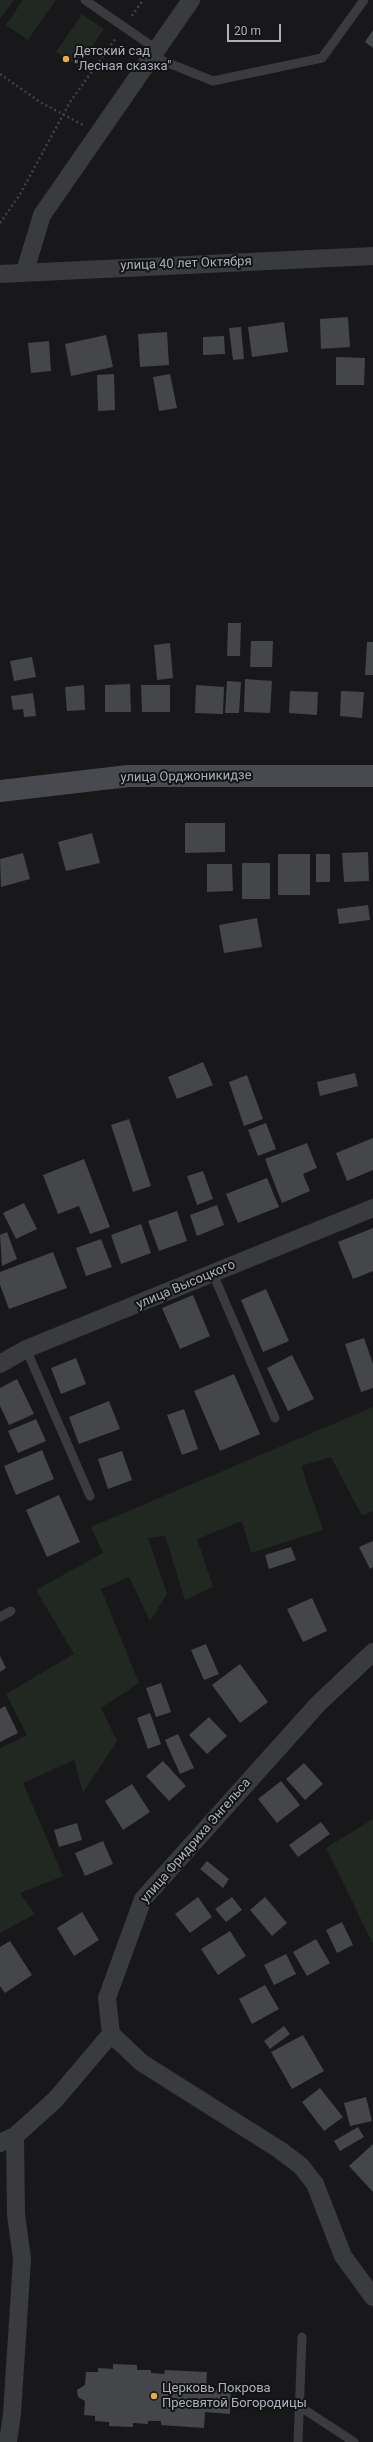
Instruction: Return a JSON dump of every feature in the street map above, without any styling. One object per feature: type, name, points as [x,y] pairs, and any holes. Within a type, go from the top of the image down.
[{"type":"main road","name":"улица Орджоникидзе","points":[[0,791],[128,776],[373,776]]},
{"type":"street","points":[[25,271],[42,215],[191,0]]},
{"type":"street","name":"улица 40 лет Октября","points":[[0,274],[25,271],[373,256]]},
{"type":"street","name":"улица Высоцкого","points":[[0,1364],[26,1349],[373,1208]]},
{"type":"street","name":"улица Фридриха Энгельса","points":[[111,2034],[107,1998],[143,1899],[318,1704],[373,1652]]},
{"type":"street","points":[[8,2442],[12,2414],[22,2259],[7,2140],[55,2100],[111,2034],[142,2063],[280,2150],[301,2166],[315,2184],[343,2256],[373,2297]]},
{"type":"lane","points":[[85,0],[123,28],[153,53],[213,81],[322,58],[364,0]]},
{"type":"lane","points":[[213,1274],[275,1418]]},
{"type":"lane","points":[[26,1349],[90,1496]]},
{"type":"lane","points":[[0,1617],[11,1611]]},
{"type":"lane","points":[[298,2442],[302,2337]]},
{"type":"lane","points":[[299,2406],[354,2442]]},
{"type":"path","points":[[0,223],[19,196],[63,114],[143,0]]},
{"type":"path","points":[[0,74],[21,90],[98,133]]},
{"type":"shaded area","points":[[0,0],[14,0],[0,19]]},
{"type":"shaded area","points":[[23,0],[56,0],[28,40],[6,25]]},
{"type":"shaded area","points":[[82,14],[104,29],[78,67],[56,52]]},
{"type":"shaded area","points":[[373,1407],[373,1511],[362,1516],[331,1457],[301,1466],[323,1530],[251,1553],[242,1521],[197,1539],[213,1587],[185,1600],[165,1536],[148,1538],[167,1594],[150,1621],[129,1577],[101,1589],[139,1683],[101,1708],[117,1741],[83,1793],[74,1760],[23,1783],[63,1876],[20,1893],[35,1914],[0,1933],[0,1748],[27,1735],[6,1694],[74,1654],[36,1590],[103,1553],[91,1527]]},
{"type":"shaded area","points":[[373,1819],[373,1944],[326,1848]]},
{"type":"building","points":[[373,30],[373,48],[365,42]]},
{"type":"building","points":[[348,317],[350,347],[321,349],[320,319]]},
{"type":"building","points":[[284,322],[288,352],[252,357],[248,327]]},
{"type":"building","points":[[241,327],[244,359],[233,360],[229,328]]},
{"type":"building","points":[[167,332],[169,365],[140,367],[138,334]]},
{"type":"building","points":[[106,335],[113,367],[71,376],[65,344]]},
{"type":"building","points":[[224,336],[225,354],[203,355],[203,337]]},
{"type":"building","points":[[49,341],[51,371],[31,373],[28,343]]},
{"type":"building","points":[[336,357],[365,358],[364,385],[336,385]]},
{"type":"building","points":[[114,374],[115,410],[98,411],[97,375]]},
{"type":"building","points":[[170,374],[177,408],[159,411],[153,377]]},
{"type":"building","points":[[228,623],[241,623],[240,656],[227,656]]},
{"type":"building","points":[[251,641],[273,641],[272,667],[250,667]]},
{"type":"building","points":[[367,642],[373,642],[373,675],[365,675]]},
{"type":"building","points":[[170,643],[173,678],[157,680],[154,645]]},
{"type":"building","points":[[32,657],[36,677],[14,681],[10,661]]},
{"type":"building","points":[[245,679],[272,681],[270,713],[244,712]]},
{"type":"building","points":[[227,681],[241,682],[239,713],[225,713]]},
{"type":"building","points":[[130,684],[131,712],[105,712],[105,685]]},
{"type":"building","points":[[84,685],[85,710],[67,711],[65,687]]},
{"type":"building","points":[[141,685],[170,685],[170,712],[142,712]]},
{"type":"building","points":[[196,685],[224,687],[223,714],[195,713]]},
{"type":"building","points":[[290,691],[318,692],[317,715],[289,713]]},
{"type":"building","points":[[341,691],[364,692],[362,718],[340,716]]},
{"type":"building","points":[[33,693],[36,716],[24,717],[23,709],[13,710],[11,696]]},
{"type":"building","points":[[185,823],[225,823],[225,852],[185,853]]},
{"type":"building","points":[[92,833],[100,863],[66,871],[58,842]]},
{"type":"building","points":[[368,852],[369,881],[344,882],[342,853]]},
{"type":"building","points":[[23,853],[30,879],[1,887],[0,859]]},
{"type":"building","points":[[278,854],[310,854],[310,895],[278,895]]},
{"type":"building","points":[[316,854],[330,854],[330,882],[316,882]]},
{"type":"building","points":[[242,863],[270,863],[270,899],[242,899]]},
{"type":"building","points":[[207,864],[232,864],[233,891],[207,892]]},
{"type":"building","points":[[368,905],[370,920],[339,924],[337,909]]},
{"type":"building","points":[[257,918],[262,947],[224,953],[219,925]]},
{"type":"building","points":[[203,1062],[213,1085],[177,1099],[168,1077]]},
{"type":"building","points":[[355,1073],[358,1086],[320,1096],[317,1082]]},
{"type":"building","points":[[247,1075],[263,1119],[244,1126],[229,1082]]},
{"type":"building","points":[[129,1119],[151,1186],[133,1192],[111,1125]]},
{"type":"building","points":[[266,1123],[276,1149],[258,1156],[248,1130]]},
{"type":"building","points":[[373,1138],[373,1170],[347,1181],[336,1153]]},
{"type":"building","points":[[307,1143],[317,1168],[303,1174],[310,1191],[282,1203],[265,1159]]},
{"type":"building","points":[[84,1159],[110,1227],[90,1234],[79,1206],[58,1214],[43,1175]]},
{"type":"building","points":[[203,1171],[213,1199],[197,1205],[187,1176]]},
{"type":"building","points":[[267,1178],[279,1207],[238,1223],[226,1194]]},
{"type":"building","points":[[24,1203],[37,1229],[16,1239],[3,1213]]},
{"type":"building","points":[[217,1205],[224,1225],[197,1236],[190,1215]]},
{"type":"building","points":[[177,1211],[187,1241],[159,1251],[148,1221]]},
{"type":"building","points":[[141,1224],[151,1253],[121,1264],[111,1235]]},
{"type":"building","points":[[373,1228],[373,1271],[353,1279],[338,1242]]},
{"type":"building","points":[[7,1232],[17,1259],[2,1266],[0,1235]]},
{"type":"building","points":[[101,1239],[112,1267],[86,1276],[76,1248]]},
{"type":"building","points":[[53,1252],[67,1288],[9,1309],[0,1285],[0,1272]]},
{"type":"building","points":[[266,1289],[289,1341],[263,1352],[241,1300]]},
{"type":"building","points":[[193,1295],[210,1336],[180,1349],[162,1308]]},
{"type":"building","points":[[364,1338],[373,1364],[373,1388],[361,1392],[345,1344]]},
{"type":"building","points":[[292,1355],[314,1399],[288,1411],[267,1368]]},
{"type":"building","points":[[76,1358],[86,1384],[61,1394],[51,1368]]},
{"type":"building","points":[[234,1374],[260,1434],[220,1451],[194,1391]]},
{"type":"building","points":[[17,1379],[34,1414],[9,1425],[0,1406],[0,1388]]},
{"type":"building","points":[[109,1401],[120,1429],[79,1444],[69,1417]]},
{"type":"building","points":[[184,1409],[198,1449],[182,1455],[167,1415]]},
{"type":"building","points":[[36,1419],[46,1441],[18,1453],[8,1431]]},
{"type":"building","points":[[42,1450],[54,1479],[16,1495],[4,1466]]},
{"type":"building","points":[[122,1451],[132,1480],[108,1489],[98,1459]]},
{"type":"building","points":[[59,1495],[80,1542],[47,1557],[26,1510]]},
{"type":"building","points":[[373,1541],[373,1567],[370,1569],[359,1547]]},
{"type":"building","points":[[291,1547],[296,1560],[269,1569],[265,1555]]},
{"type":"building","points":[[312,1598],[327,1631],[303,1642],[287,1609]]},
{"type":"building","points":[[206,1644],[219,1674],[204,1680],[191,1650]]},
{"type":"building","points":[[0,1656],[6,1668],[0,1672]]},
{"type":"building","points":[[240,1664],[268,1702],[240,1723],[212,1685]]},
{"type":"building","points":[[161,1683],[171,1712],[156,1717],[146,1688]]},
{"type":"building","points":[[5,1706],[18,1733],[0,1742],[0,1709]]},
{"type":"building","points":[[150,1713],[161,1744],[148,1749],[137,1718]]},
{"type":"building","points":[[209,1717],[227,1736],[207,1754],[189,1735]]},
{"type":"building","points":[[178,1734],[194,1768],[180,1774],[165,1740]]},
{"type":"building","points":[[163,1761],[186,1786],[169,1801],[146,1776]]},
{"type":"building","points":[[304,1763],[323,1784],[305,1800],[286,1779]]},
{"type":"building","points":[[281,1781],[300,1805],[277,1823],[258,1799]]},
{"type":"building","points":[[132,1784],[150,1812],[123,1830],[105,1801]]},
{"type":"building","points":[[321,1822],[330,1834],[298,1857],[289,1845]]},
{"type":"building","points":[[77,1823],[82,1840],[59,1847],[54,1830]]},
{"type":"building","points":[[103,1841],[113,1864],[85,1876],[75,1853]]},
{"type":"building","points":[[207,1861],[229,1879],[223,1888],[200,1869]]},
{"type":"building","points":[[198,1897],[212,1917],[190,1933],[175,1914]]},
{"type":"building","points":[[232,1897],[242,1910],[226,1922],[215,1909]]},
{"type":"building","points":[[265,1897],[287,1923],[272,1936],[250,1910]]},
{"type":"building","points":[[82,1912],[99,1940],[74,1956],[57,1928]]},
{"type":"building","points":[[342,1922],[353,1945],[337,1953],[326,1930]]},
{"type":"building","points":[[230,1931],[246,1956],[218,1975],[201,1949]]},
{"type":"building","points":[[316,1939],[330,1963],[307,1976],[293,1952]]},
{"type":"building","points":[[10,1941],[32,1975],[5,1993],[0,1986],[0,1947]]},
{"type":"building","points":[[286,1954],[296,1974],[274,1985],[264,1965]]},
{"type":"building","points":[[265,1985],[279,2009],[252,2024],[239,1999]]},
{"type":"building","points":[[284,2026],[290,2034],[270,2049],[264,2041]]},
{"type":"building","points":[[303,2035],[324,2071],[292,2089],[271,2052]]},
{"type":"building","points":[[320,2088],[343,2117],[324,2131],[302,2102]]},
{"type":"building","points":[[366,2097],[372,2121],[350,2126],[344,2103]]},
{"type":"building","points":[[358,2127],[364,2137],[340,2151],[334,2141]]},
{"type":"building","points":[[373,2144],[373,2192],[349,2166]]},
{"type":"building","name":"Церковь Покрова Пресвятой Богородицы","points":[[113,2364],[137,2365],[137,2370],[151,2370],[151,2373],[164,2374],[165,2370],[207,2372],[206,2389],[231,2390],[230,2414],[205,2412],[204,2428],[161,2425],[161,2421],[148,2421],[148,2424],[133,2423],[133,2427],[109,2426],[109,2422],[95,2421],[95,2416],[84,2415],[85,2401],[78,2397],[77,2390],[85,2385],[86,2372],[98,2372],[98,2368],[113,2369]]},
{"type":"place","name":"Детский сад \"Лесная сказка\"","points":[[66,59]]},
{"type":"place","name":"Церковь Покрова Пресвятой Богородицы","points":[[154,2396]]}]
